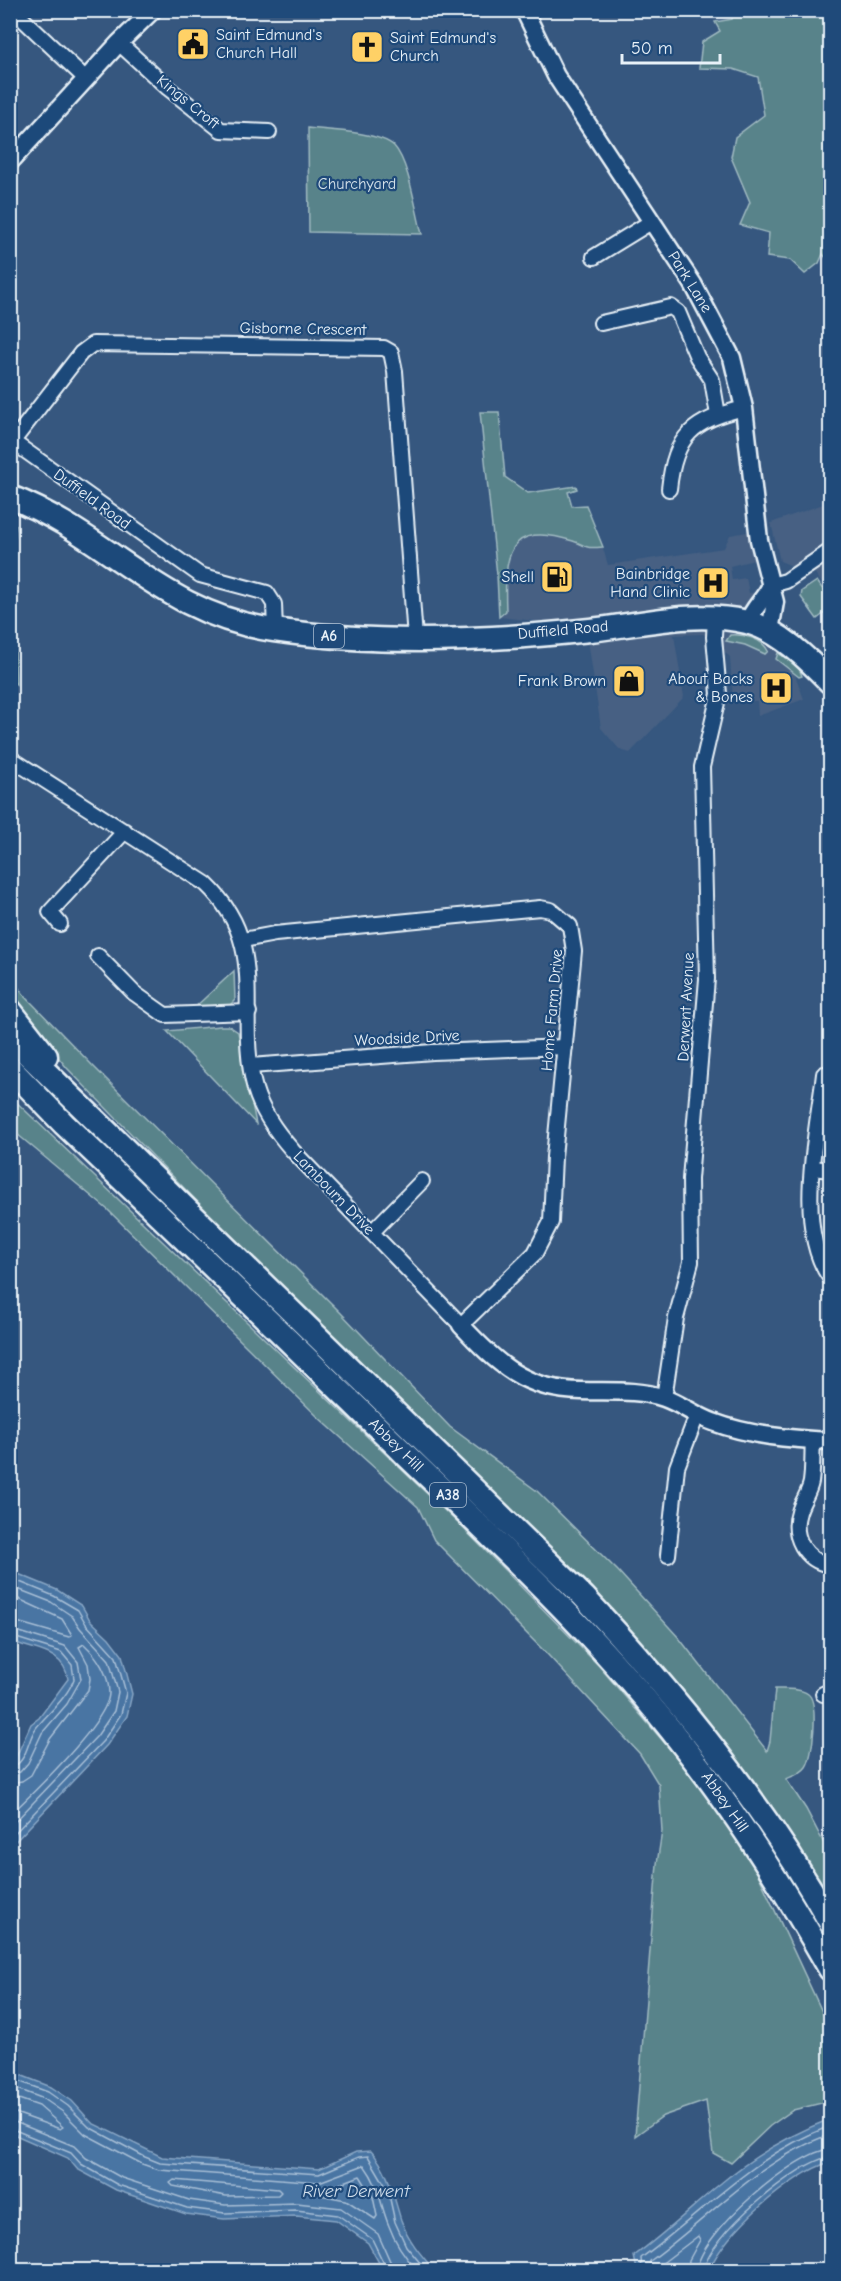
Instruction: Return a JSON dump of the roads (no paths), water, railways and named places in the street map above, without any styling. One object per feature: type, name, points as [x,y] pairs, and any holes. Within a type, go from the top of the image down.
[{"type":"highway","name":"Duffield Road","points":[[10,497],[47,514],[141,577],[198,610],[231,622],[307,635],[416,638],[591,630],[681,617],[715,616],[748,622],[770,631],[809,661],[831,682]]},
{"type":"highway","points":[[10,1010],[95,1118]]},
{"type":"highway","name":"Abbey Hill","points":[[10,1036],[518,1530],[641,1659],[700,1729],[753,1800],[809,1884],[831,1922]]},
{"type":"highway","name":"Abbey Hill","points":[[10,1068],[64,1124],[502,1548],[626,1677],[684,1745],[731,1808],[786,1893],[831,1969]]},
{"type":"highway","points":[[10,1077],[64,1124]]},
{"type":"street","points":[[13,10],[86,79]]},
{"type":"street","points":[[10,162],[119,43],[153,10]]},
{"type":"street","name":"Park Lane","points":[[524,10],[556,76],[693,284],[716,323],[732,358],[744,408],[759,540],[776,609],[770,631]]},
{"type":"street","name":"Kings Croft","points":[[119,43],[168,88],[221,130],[269,132]]},
{"type":"street","points":[[594,258],[651,222]]},
{"type":"street","points":[[601,322],[671,307],[678,312],[697,357],[712,380],[718,415]]},
{"type":"street","name":"Gisborne Crescent","points":[[12,443],[81,353],[93,344],[384,348],[391,351],[395,371],[416,638]]},
{"type":"street","points":[[669,489],[675,456],[680,443],[698,424],[718,415],[744,408]]},
{"type":"street","name":"Duffield Road","points":[[12,443],[200,575],[267,593],[274,604],[275,631]]},
{"type":"street","points":[[748,622],[752,610],[767,595],[771,585],[786,580],[831,551]]},
{"type":"street","name":"Derwent Avenue","points":[[664,1398],[676,1318],[691,1262],[690,1179],[707,979],[702,767],[719,694],[714,637],[715,616]]},
{"type":"street","name":"Lambourn Drive","points":[[10,758],[207,884],[221,898],[235,917],[243,940],[251,1066],[255,1088],[275,1130],[504,1368],[531,1381],[571,1390],[630,1391],[664,1398],[697,1415],[739,1431],[831,1441]]},
{"type":"street","points":[[60,924],[50,912],[113,847],[125,831]]},
{"type":"street","name":"Home Farm Drive","points":[[243,940],[275,934],[540,908],[551,910],[570,926],[573,938],[566,1047],[554,1157],[553,1209],[547,1234],[535,1252],[461,1325]]},
{"type":"street","points":[[98,956],[119,975],[134,993],[165,1015],[249,1012]]},
{"type":"street","points":[[119,975],[129,964]]},
{"type":"street","name":"Woodside Drive","points":[[251,1066],[434,1052],[566,1047]]},
{"type":"street","points":[[824,1074],[813,1168],[811,1214],[815,1243],[831,1278]]},
{"type":"street","points":[[813,1168],[831,1170]]},
{"type":"street","points":[[372,1232],[422,1181]]},
{"type":"street","points":[[668,1555],[677,1467],[697,1415]]},
{"type":"street","points":[[813,1440],[810,1484],[798,1516],[797,1529],[803,1548],[809,1555],[831,1565]]},
{"type":"water","points":[[11,1571],[57,1590],[82,1606],[90,1620],[109,1638],[122,1655],[132,1694],[127,1716],[107,1745],[11,1846],[11,1764],[31,1724],[39,1718],[68,1679],[61,1662],[54,1657],[11,1641]]},
{"type":"water","name":"River Derwent","points":[[10,2071],[51,2087],[72,2101],[92,2123],[162,2157],[319,2169],[356,2152],[371,2151],[386,2175],[407,2234],[434,2270],[383,2270],[368,2243],[336,2220],[296,2216],[224,2219],[186,2214],[116,2190],[77,2169],[68,2158],[11,2133]]},
{"type":"water","points":[[830,2119],[830,2162],[796,2179],[760,2206],[729,2239],[709,2270],[637,2270],[634,2256],[728,2177],[785,2140]]},
{"type":"place","name":"Saint Edmund's Church Hall","points":[[193,44]]},
{"type":"place","name":"Saint Edmund's Church","points":[[367,47]]},
{"type":"place","name":"Shell","points":[[557,577]]},
{"type":"place","name":"Bainbridge Hand Clinic","points":[[713,583]]},
{"type":"place","name":"Frank Brown","points":[[629,681]]},
{"type":"place","name":"About Backs & Bones","points":[[776,688]]},
{"type":"park label","name":"Churchyard","points":[[357,184]]}]
